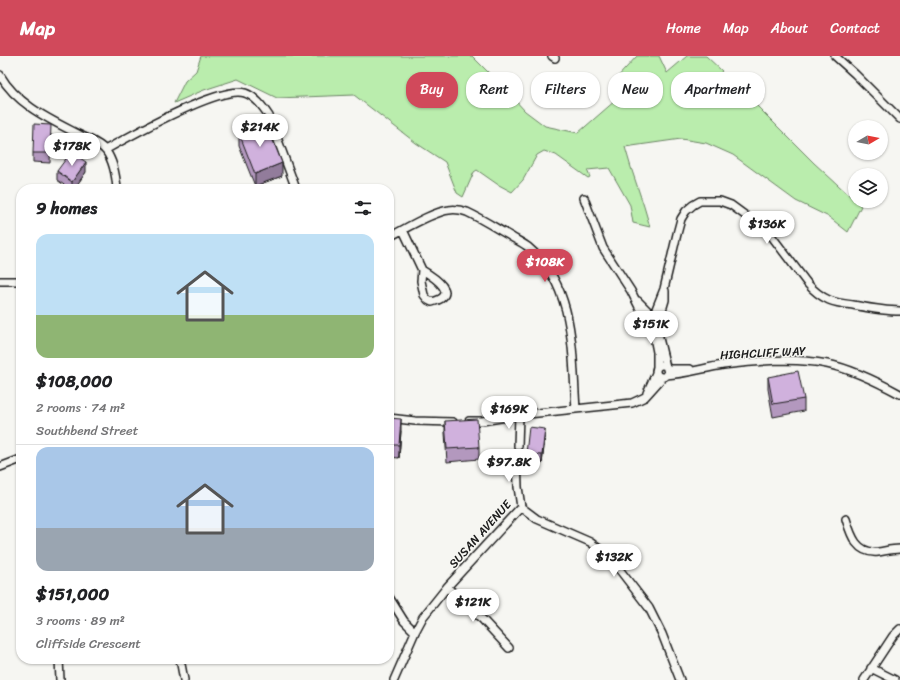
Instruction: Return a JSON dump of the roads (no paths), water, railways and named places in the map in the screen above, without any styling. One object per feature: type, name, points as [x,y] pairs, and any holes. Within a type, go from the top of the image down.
[{"type":"street","points":[[834,56],[855,74],[900,119]]},
{"type":"street","points":[[0,75],[12,92],[26,104],[105,150],[111,160],[116,184]]},
{"type":"street","points":[[105,150],[181,110],[226,94],[236,92],[245,93],[254,98],[269,116],[294,184]]},
{"type":"street","points":[[584,198],[603,248],[635,298],[640,309],[654,318],[666,372]]},
{"type":"street","points":[[647,395],[657,370],[654,318],[665,300],[664,289],[676,234],[681,219],[686,211],[700,201],[720,201],[731,205],[770,234],[813,290],[830,301],[888,311],[900,311]]},
{"type":"street","points":[[394,234],[435,214],[448,210],[458,210],[467,212],[528,247],[542,262],[558,285],[566,307],[572,353],[576,409]]},
{"type":"street","points":[[403,230],[422,270]]},
{"type":"street","points":[[0,281],[16,281]]},
{"type":"street","name":"HIGHCLIFF WAY","points":[[657,370],[660,365],[666,372],[679,374],[694,370],[746,363],[809,361],[842,368],[873,380],[900,394]]},
{"type":"street","points":[[657,370],[660,377],[666,372]]},
{"type":"street","points":[[394,419],[415,421],[482,421],[519,415],[632,403],[647,395],[666,372]]},
{"type":"street","points":[[518,446],[519,415]]},
{"type":"street","name":"SUSAN AVENUE","points":[[394,680],[423,617],[447,587],[521,507],[518,487],[518,457]]},
{"type":"street","points":[[0,467],[16,461]]},
{"type":"street","points":[[521,507],[537,519],[590,542],[610,556],[649,608],[662,634],[680,680]]},
{"type":"street","points":[[846,519],[854,542],[862,549],[868,552],[875,552],[900,549]]},
{"type":"street","points":[[447,587],[483,620],[509,648]]},
{"type":"street","points":[[394,605],[404,621],[415,632]]},
{"type":"street","points":[[864,680],[893,636],[900,629]]},
{"type":"street","points":[[59,664],[60,680]]},
{"type":"street","points":[[180,664],[184,680]]},
{"type":"street","points":[[871,668],[895,680]]}]
